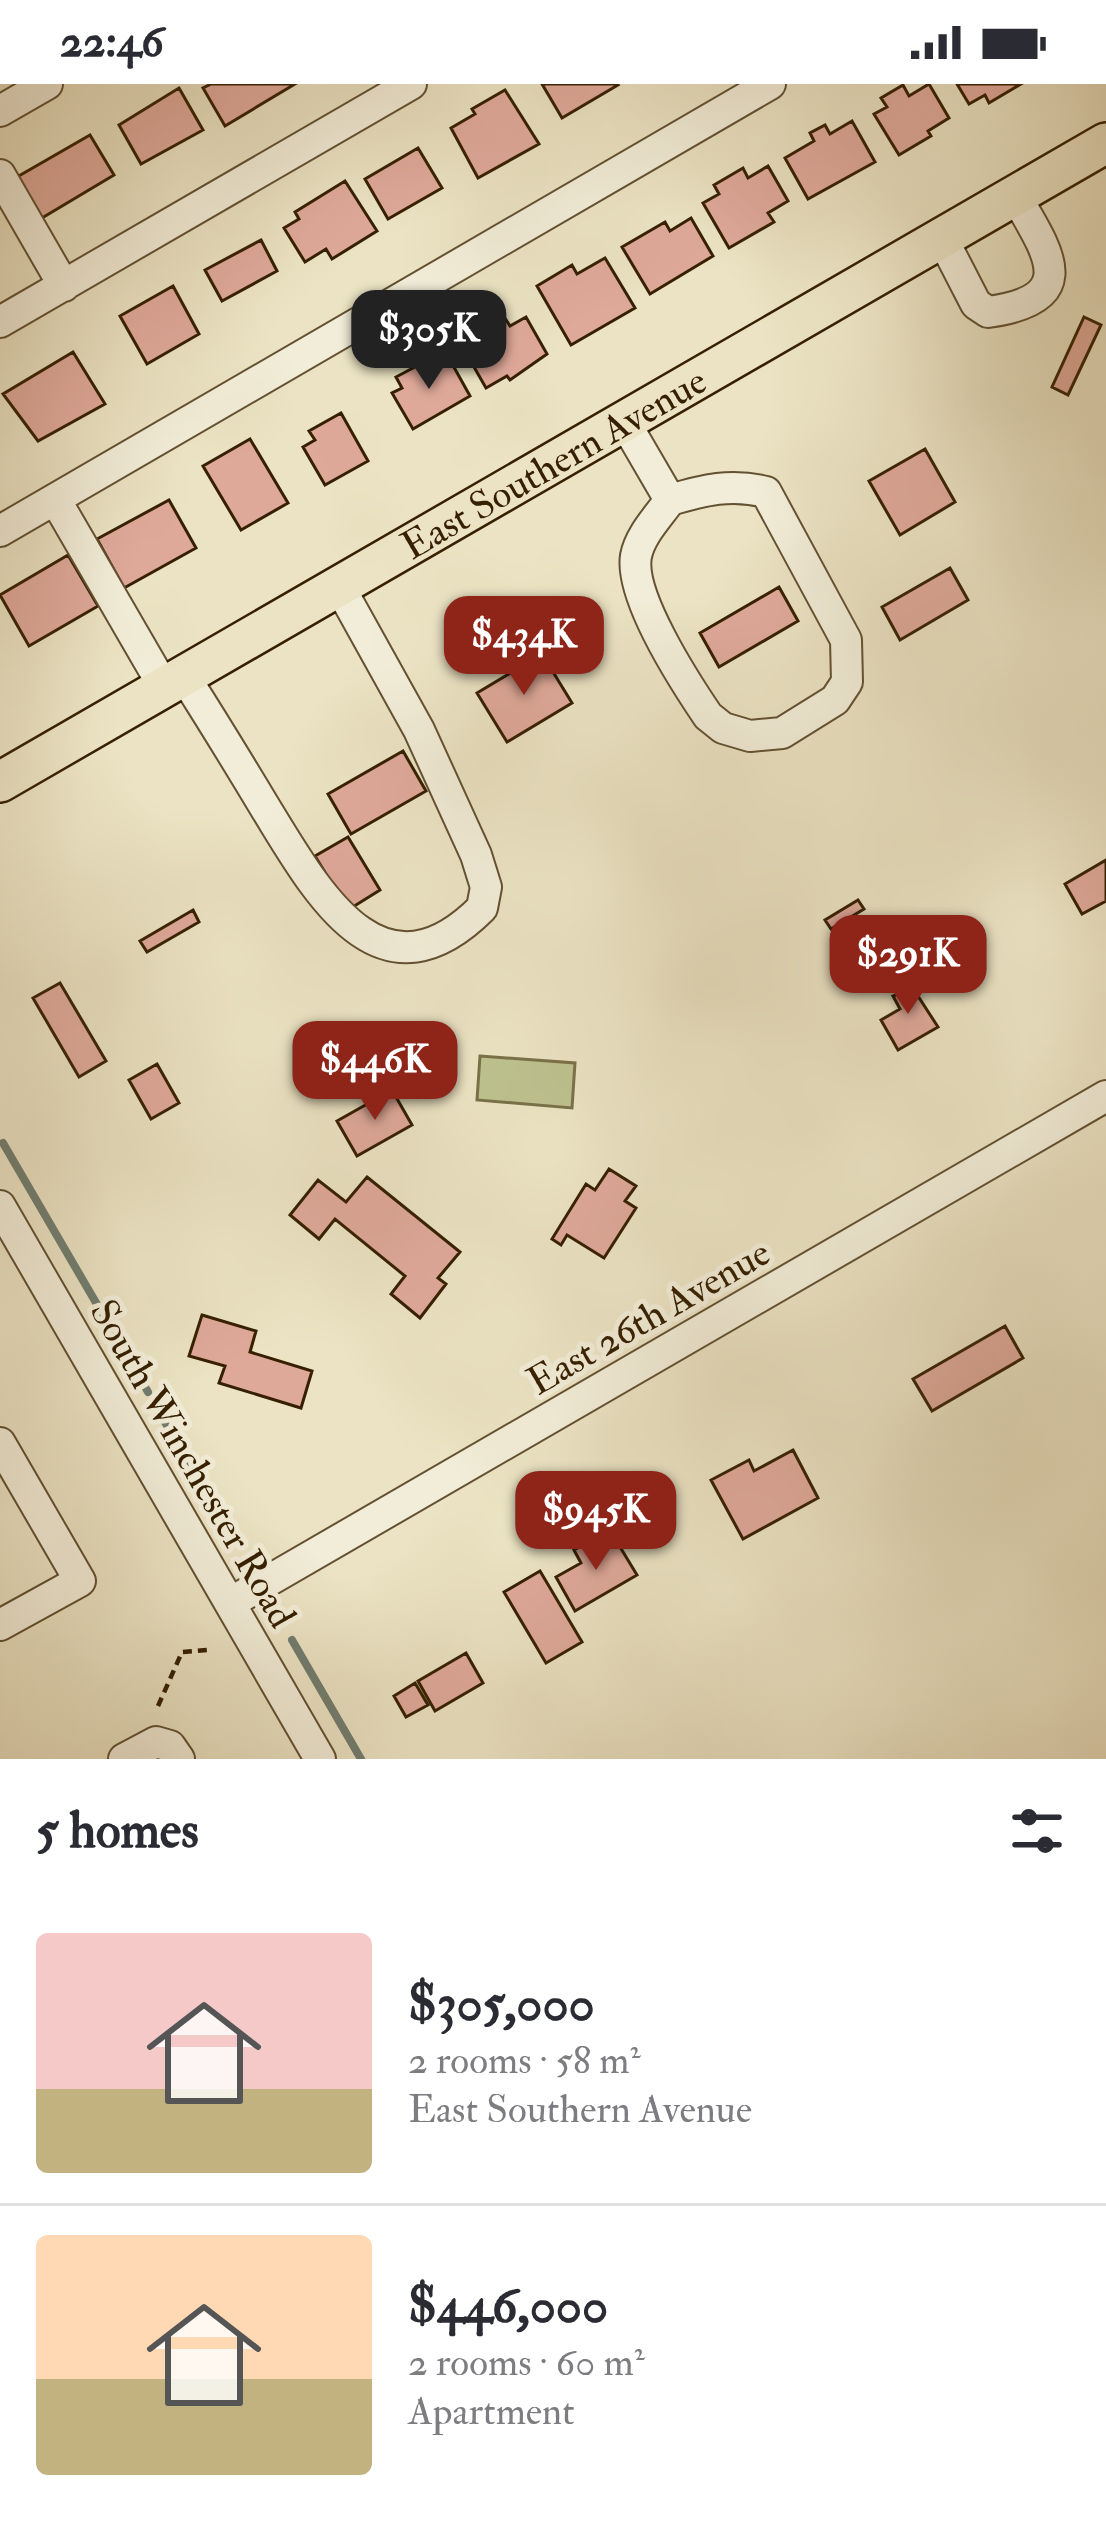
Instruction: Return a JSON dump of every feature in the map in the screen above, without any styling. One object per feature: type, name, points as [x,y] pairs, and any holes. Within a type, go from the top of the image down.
[{"type":"main road","name":"East Southern Avenue","points":[[0,782],[1106,143]]},
{"type":"street","points":[[0,111],[46,84]]},
{"type":"street","points":[[0,322],[411,84]]},
{"type":"street","points":[[0,531],[770,84]]},
{"type":"street","points":[[0,175],[64,286]]},
{"type":"street","points":[[942,238],[976,304],[988,312],[1036,297],[1050,278],[1051,257],[1015,195]]},
{"type":"street","points":[[624,421],[670,500]]},
{"type":"street","points":[[742,486],[766,492],[847,640],[848,682],[835,700],[782,733],[750,736],[723,728],[708,716],[638,589],[636,556],[670,500],[742,486]]},
{"type":"street","points":[[55,500],[335,912],[384,944],[404,949],[438,942],[482,908],[486,887],[418,730],[338,586]]},
{"type":"street","name":"East 26th Avenue","points":[[230,1603],[1106,1096]]},
{"type":"street","name":"South Winchester Road","points":[[0,1206],[320,1759]]},
{"type":"street","points":[[0,1443],[80,1581],[0,1625]]},
{"type":"street","points":[[124,1759],[147,1746],[172,1751]]},
{"type":"path","points":[[158,1706],[182,1652],[207,1650]]},
{"type":"green space","points":[[480,1056],[575,1063],[572,1108],[477,1100]]},
{"type":"building","points":[[211,84],[295,84],[225,126],[203,88]]},
{"type":"building","points":[[542,84],[617,84],[618,85],[562,118]]},
{"type":"building","points":[[929,84],[949,118],[928,131],[931,136],[899,155],[874,114],[887,107],[881,98],[903,85],[909,96]]},
{"type":"building","points":[[957,84],[1021,84],[989,103],[985,95],[969,104]]},
{"type":"building","points":[[179,88],[203,130],[141,164],[119,125]]},
{"type":"building","points":[[505,90],[539,144],[478,178],[451,128]]},
{"type":"building","points":[[852,121],[875,162],[808,199],[785,158],[814,141],[810,133],[825,125],[830,134]]},
{"type":"building","points":[[90,135],[114,175],[42,218],[17,177]]},
{"type":"building","points":[[418,148],[442,188],[388,219],[365,179]]},
{"type":"building","points":[[768,166],[788,201],[768,213],[774,222],[729,248],[703,203],[719,194],[714,185],[743,168],[748,178]]},
{"type":"building","points":[[345,181],[377,231],[332,259],[326,249],[305,262],[284,228],[299,219],[295,212]]},
{"type":"building","points":[[691,218],[713,256],[650,294],[622,247],[665,222],[670,231]]},
{"type":"building","points":[[261,240],[277,271],[222,301],[205,270]]},
{"type":"building","points":[[605,258],[635,308],[571,345],[537,286],[572,265],[577,274]]},
{"type":"building","points":[[173,286],[199,334],[147,364],[120,316]]},
{"type":"building","points":[[503,315],[510,326],[526,317],[547,354],[510,380],[507,376],[486,388],[466,353],[489,339],[482,327]]},
{"type":"building","points":[[1084,317],[1101,325],[1068,395],[1052,387]]},
{"type":"building","points":[[73,352],[105,404],[38,441],[3,394]]},
{"type":"building","points":[[428,360],[433,369],[450,360],[470,396],[413,429],[392,393],[402,388],[396,377]]},
{"type":"building","points":[[341,413],[368,461],[325,485],[303,447],[315,440],[309,431]]},
{"type":"building","points":[[250,439],[288,503],[241,530],[203,466]]},
{"type":"building","points":[[925,449],[955,502],[900,535],[869,481]]},
{"type":"building","points":[[169,500],[196,548],[124,588],[97,539]]},
{"type":"building","points":[[68,555],[98,606],[29,646],[0,595]]},
{"type":"building","points":[[950,568],[968,600],[900,640],[882,607]]},
{"type":"building","points":[[779,587],[798,621],[719,667],[700,633]]},
{"type":"building","points":[[542,654],[572,703],[507,742],[477,693]]},
{"type":"building","points":[[403,751],[426,791],[351,834],[328,794]]},
{"type":"building","points":[[348,837],[380,890],[348,910],[315,856]]},
{"type":"building","points":[[1106,860],[1106,901],[1082,914],[1065,884]]},
{"type":"building","points":[[858,900],[864,909],[831,929],[825,920]]},
{"type":"building","points":[[193,910],[199,922],[147,952],[140,941]]},
{"type":"building","points":[[868,937],[890,974],[862,990],[841,953]]},
{"type":"building","points":[[907,979],[938,1027],[898,1050],[881,1020],[900,1009],[894,987]]},
{"type":"building","points":[[60,983],[106,1061],[79,1077],[33,998]]},
{"type":"building","points":[[157,1064],[179,1103],[151,1119],[129,1080]]},
{"type":"building","points":[[392,1090],[412,1125],[357,1156],[337,1121]]},
{"type":"building","points":[[609,1169],[636,1186],[625,1201],[636,1208],[604,1258],[567,1235],[561,1245],[552,1239],[586,1184],[595,1190]]},
{"type":"building","points":[[367,1177],[460,1252],[438,1278],[446,1284],[420,1318],[391,1294],[405,1276],[335,1219],[319,1239],[290,1215],[318,1180],[346,1202]]},
{"type":"building","points":[[202,1315],[256,1331],[250,1352],[312,1371],[301,1408],[219,1383],[225,1366],[189,1356]]},
{"type":"building","points":[[1005,1326],[1023,1358],[932,1411],[913,1379]]},
{"type":"building","points":[[793,1450],[818,1498],[743,1539],[711,1480],[749,1460],[754,1471]]},
{"type":"building","points":[[601,1535],[608,1547],[617,1542],[637,1575],[575,1611],[556,1577],[581,1563],[574,1550]]},
{"type":"building","points":[[540,1571],[582,1642],[546,1663],[504,1592]]},
{"type":"building","points":[[466,1653],[483,1683],[435,1711],[418,1681]]},
{"type":"building","points":[[415,1683],[428,1705],[406,1717],[394,1696]]},
{"type":"waterway","points":[[3,1143],[148,1392]]},
{"type":"waterway","points":[[162,1417],[234,1542]]},
{"type":"waterway","points":[[292,1640],[361,1759]]}]
